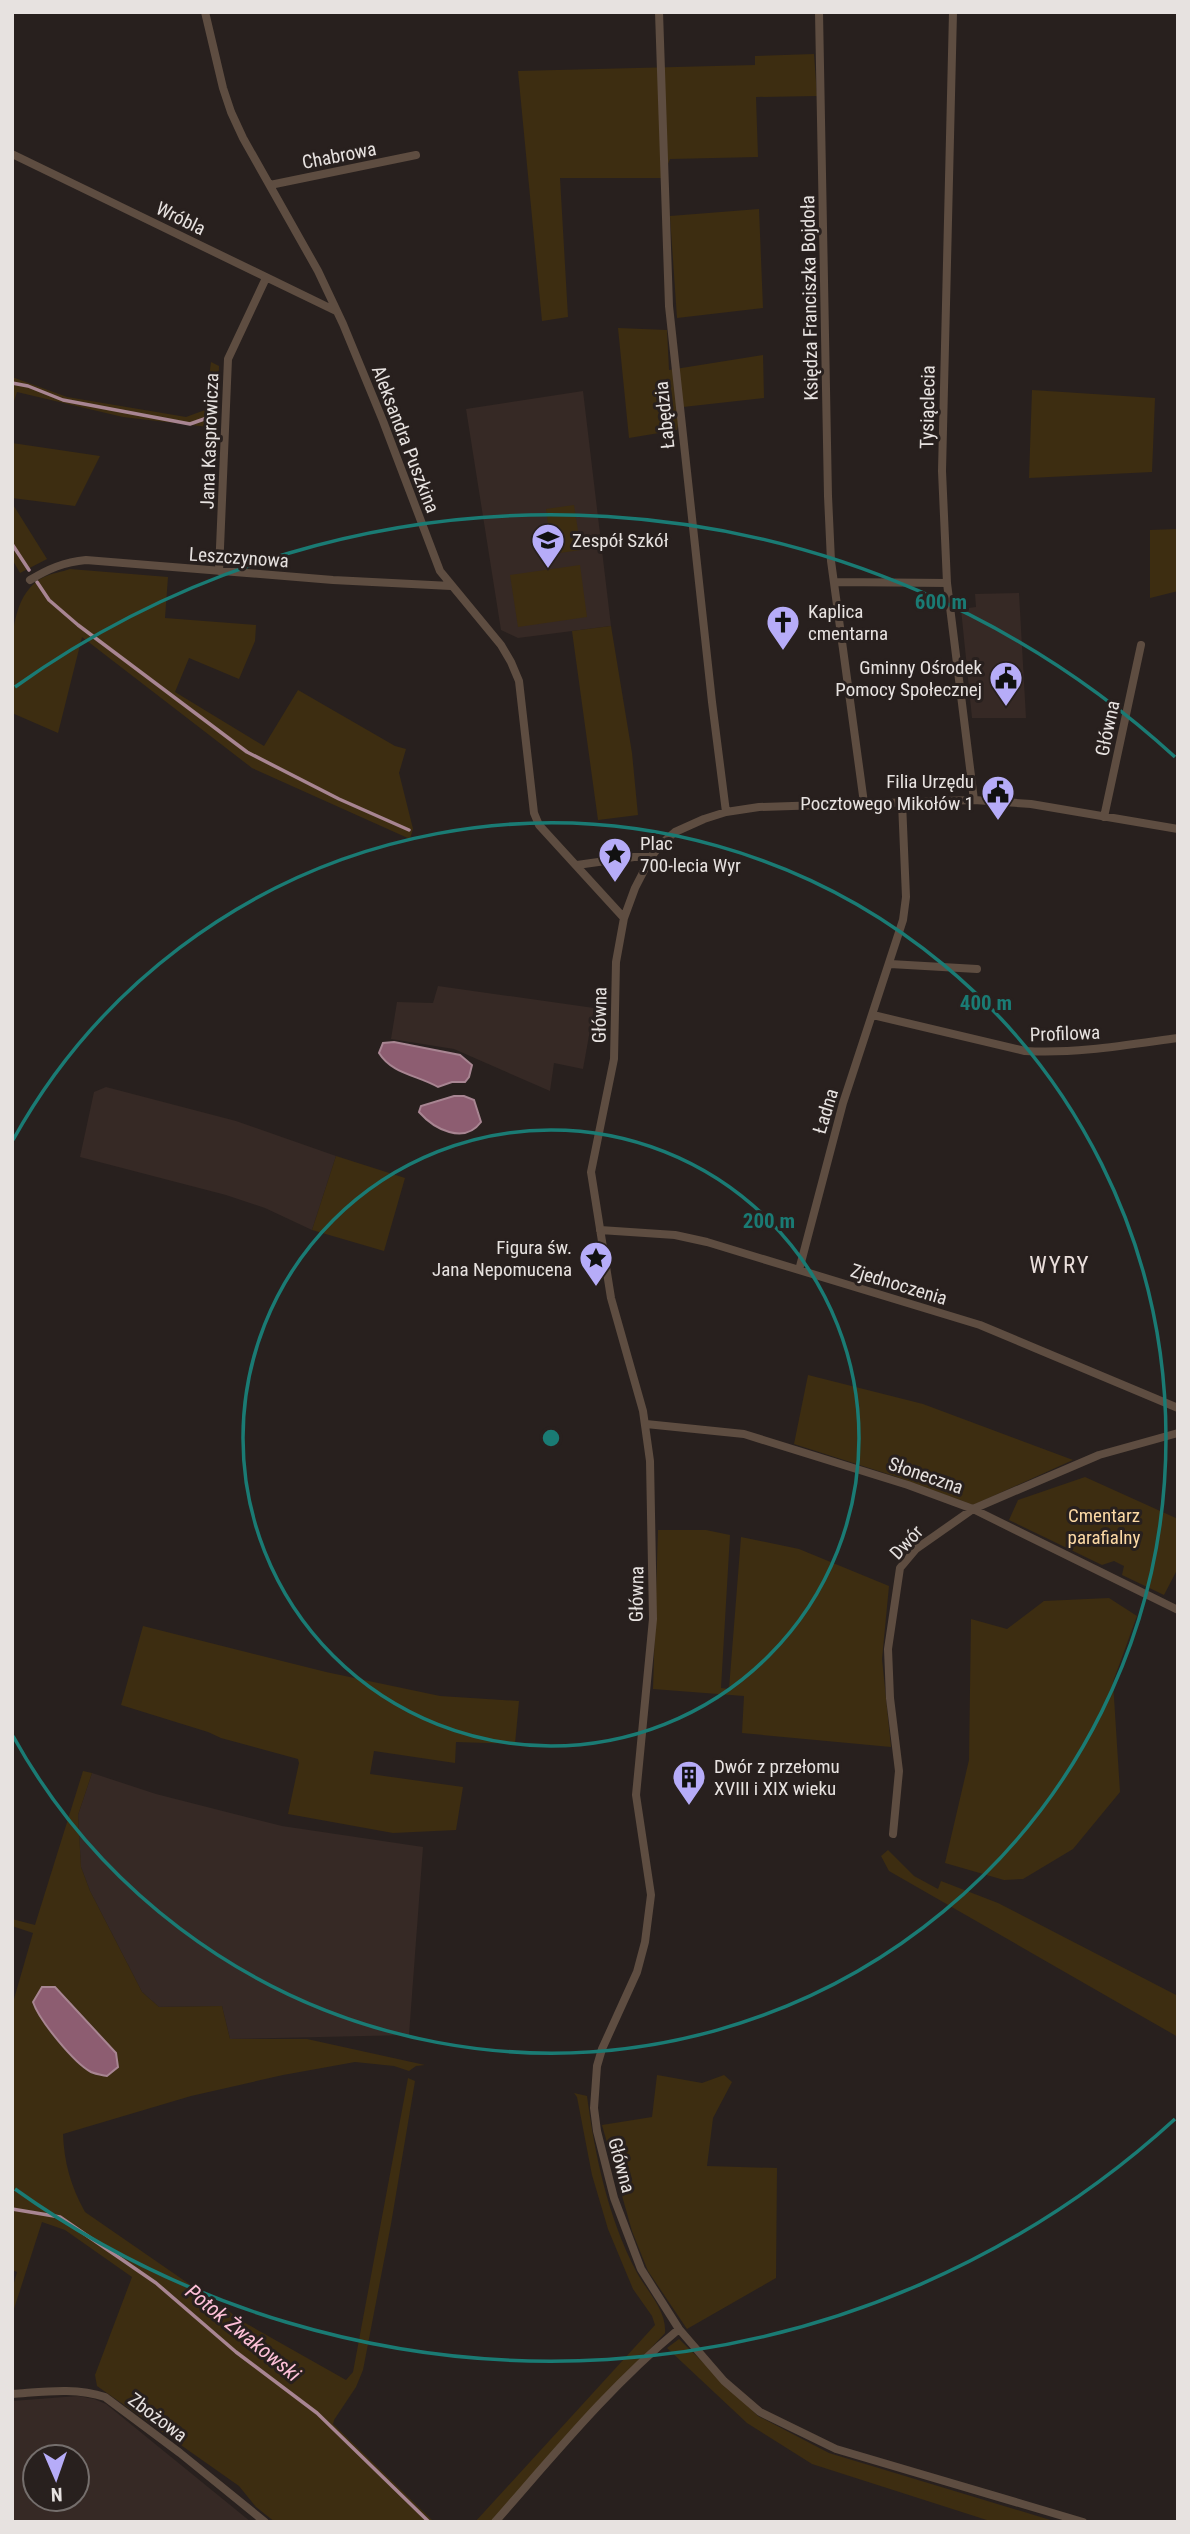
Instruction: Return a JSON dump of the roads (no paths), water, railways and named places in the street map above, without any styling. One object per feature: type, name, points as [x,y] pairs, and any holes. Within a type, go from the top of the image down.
[{"type":"street","name":"Aleksandra Puszkina","points":[[205,12],[231,112],[318,271],[383,421],[440,571],[494,636],[511,662],[519,681],[534,813],[539,825],[548,838],[577,865],[624,918]]},
{"type":"street","name":"Łabędzia","points":[[659,12],[669,306],[726,812]]},
{"type":"street","name":"Księdza Franciszka Bojdoła","points":[[818,12],[831,561],[836,582],[864,803]]},
{"type":"street","name":"Tysiąclecia","points":[[953,12],[942,471],[947,583],[974,800]]},
{"type":"street","name":"Wróbla","points":[[12,154],[336,312]]},
{"type":"street","name":"Chabrowa","points":[[270,184],[415,155]]},
{"type":"street","name":"Jana Kasprowicza","points":[[219,571],[228,359],[266,278]]},
{"type":"street","name":"Leszczynowa","points":[[30,580],[45,570],[67,562],[86,560],[451,586]]},
{"type":"street","points":[[836,582],[947,583]]},
{"type":"street","name":"Główna","points":[[1104,817],[1141,645]]},
{"type":"street","name":"Główna","points":[[1083,2522],[836,2449],[760,2412],[724,2381],[679,2329],[641,2269],[623,2224],[603,2158],[594,2108],[597,2066],[637,1972],[645,1942],[651,1895],[636,1795],[653,1619],[652,1499],[646,1424],[611,1298],[591,1172],[592,1155],[614,1059],[616,962],[624,918],[651,857],[675,832],[726,812],[759,807],[974,800],[1031,804],[1178,829]]},
{"type":"street","name":"Ładna","points":[[799,1270],[843,1103],[903,920],[906,897],[902,802]]},
{"type":"street","points":[[577,865],[651,857]]},
{"type":"street","points":[[890,964],[977,969]]},
{"type":"street","name":"Profilowa","points":[[873,1015],[1025,1051],[1091,1049],[1178,1038]]},
{"type":"street","name":"Zjednoczenia","points":[[600,1230],[675,1235],[706,1242],[980,1325],[1178,1409]]},
{"type":"street","name":"Słoneczna","points":[[646,1424],[708,1428],[744,1434],[908,1485],[973,1509],[1178,1610]]},
{"type":"street","name":"Dwór","points":[[893,1834],[899,1771],[890,1698],[888,1649],[900,1568],[916,1549],[973,1509],[1099,1455],[1178,1433]]},
{"type":"street","points":[[495,2522],[613,2390],[643,2359],[679,2329]]},
{"type":"street","name":"Zbożowa","points":[[12,2394],[73,2391],[91,2392],[105,2397],[265,2522]]},
{"type":"waterway","points":[[12,383],[28,386],[63,400],[190,424],[207,418]]},
{"type":"waterway","points":[[12,544],[29,570]]},
{"type":"waterway","points":[[37,582],[49,600],[78,625],[247,752],[339,799],[409,830]]},
{"type":"waterway","name":"Potok Żwakowski","points":[[12,2209],[60,2217],[156,2283],[236,2352],[317,2413],[429,2522]]},
{"type":"place","name":"Zespół Szkół","points":[[548,570]]},
{"type":"place","name":"Kaplica cmentarna","points":[[783,652]]},
{"type":"place","name":"Gminny Ośrodek Pomocy Społecznej","points":[[1006,708]]},
{"type":"place","name":"Filia Urzędu Pocztowego Mikołów 1","points":[[998,822]]},
{"type":"place","name":"Plac 700-lecia Wyr","points":[[615,884]]},
{"type":"place","name":"Figura św. Jana Nepomucena","points":[[596,1288]]},
{"type":"place","name":"Dwór z przełomu XVIII i XIX wieku","points":[[689,1807]]},
{"type":"district","name":"WYRY","points":[[1060,1265]]},
{"type":"park label","name":"Cmentarz parafialny","points":[[1104,1526]]}]
